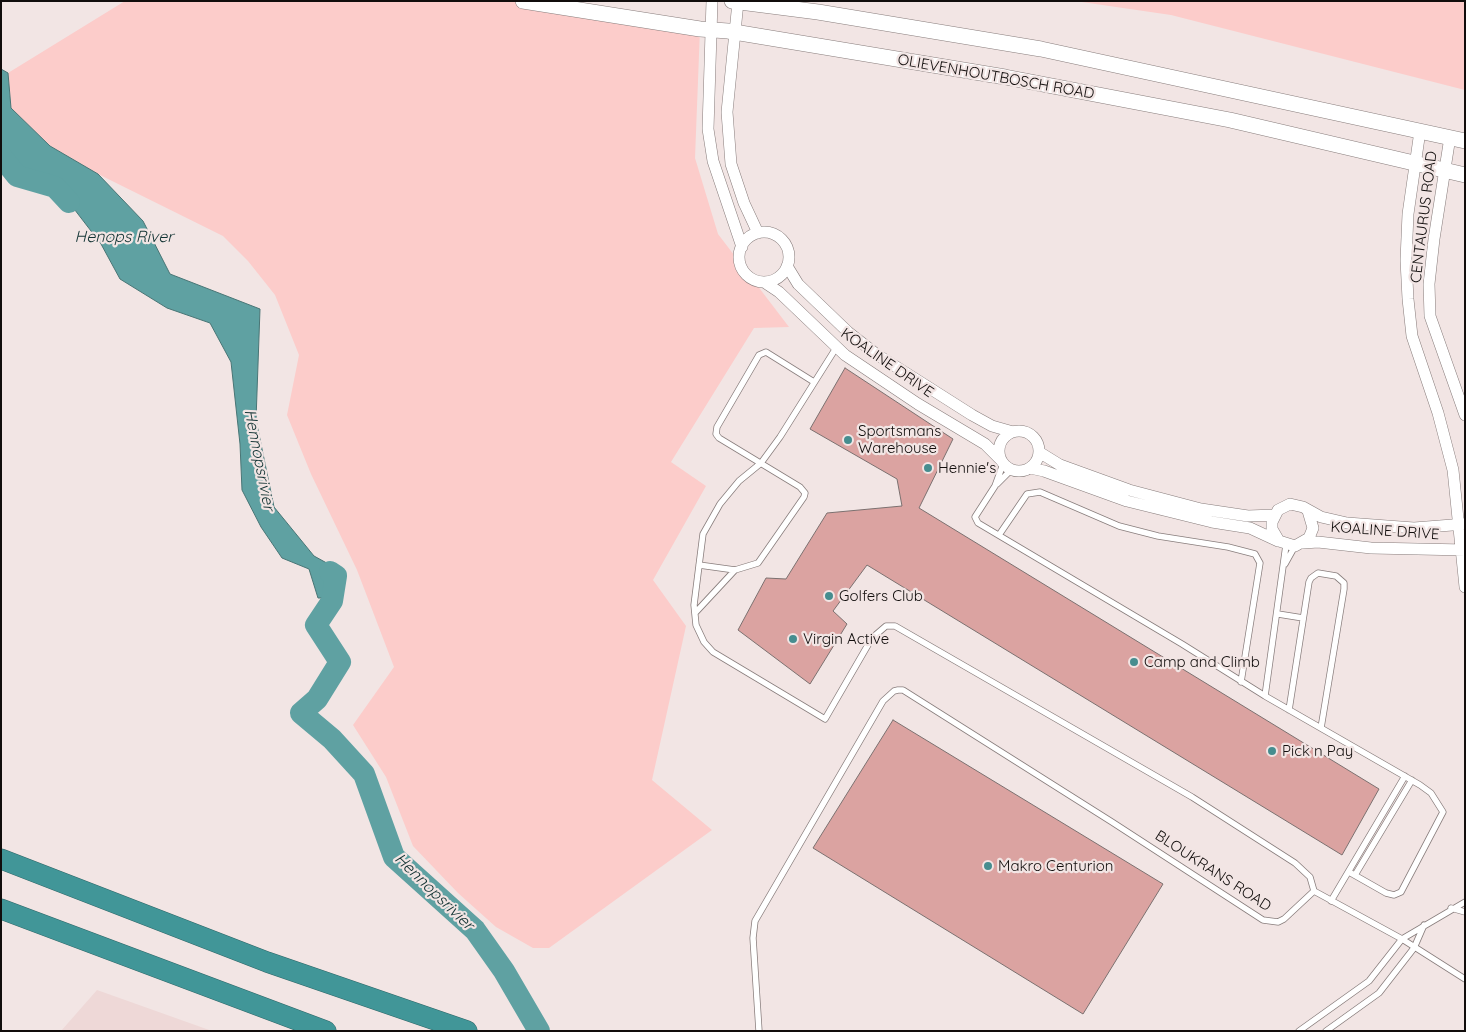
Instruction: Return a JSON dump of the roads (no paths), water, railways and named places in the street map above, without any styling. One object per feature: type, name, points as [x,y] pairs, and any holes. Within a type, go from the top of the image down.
[{"type":"highway","points":[[1,860],[267,962],[468,1031]]},
{"type":"highway","points":[[1,909],[326,1031]]},
{"type":"main road","name":"OLIEVENHOUTBOSCH ROAD","points":[[523,1],[734,32],[1034,82],[1230,120],[1465,175]]},
{"type":"main road","points":[[735,2],[818,12],[1041,49],[1465,141]]},
{"type":"street","name":"KOALINE DRIVE","points":[[712,1],[708,130],[713,161],[742,247],[740,260],[744,271],[752,279],[764,282],[779,292],[836,348],[918,404],[984,444],[1005,464]]},
{"type":"street","points":[[735,2],[727,112],[731,164],[744,203],[758,233],[748,238],[742,247]]},
{"type":"street","name":"CENTAURUS ROAD","points":[[1420,131],[1408,214],[1406,260],[1412,336],[1438,413],[1453,470],[1462,524],[1465,587]]},
{"type":"street","name":"CENTAURUS ROAD","points":[[1450,137],[1434,239],[1429,284],[1430,316],[1465,416]]},
{"type":"street","name":"KOALINE DRIVE","points":[[758,233],[776,235],[784,243],[789,254],[787,266],[798,284],[848,332],[934,392],[992,426],[1013,432]]},
{"type":"street","points":[[764,282],[780,276],[787,266]]},
{"type":"street","points":[[836,348],[848,332]]},
{"type":"street","points":[[1013,432],[1031,436],[1035,440],[1039,452],[1035,463],[1030,468],[1024,470],[1005,464],[1000,446],[1002,440],[1013,432]]},
{"type":"street","points":[[1039,452],[1060,465],[1103,482],[1147,495],[1210,511],[1248,516],[1274,515]]},
{"type":"street","name":"KOALINE DRIVE","points":[[1030,468],[1044,470],[1127,501],[1212,522],[1250,528],[1291,544],[1318,542],[1370,548],[1463,550]]},
{"type":"street","points":[[1296,504],[1308,511],[1313,528],[1291,544],[1272,529],[1274,515],[1283,506],[1296,504]]},
{"type":"street","name":"KOALINE DRIVE","points":[[1308,511],[1321,517],[1347,523],[1414,528],[1462,524]]},
{"type":"lane","points":[[836,348],[780,437],[761,462],[739,481],[711,518],[703,534],[695,613],[699,635],[713,652],[825,719],[872,638],[886,626],[895,626],[1192,797],[1295,863],[1310,877],[1314,891],[1402,939],[1465,979]]},
{"type":"lane","points":[[699,565],[735,570],[752,566],[761,560],[805,493],[800,486],[719,438],[716,434],[717,426],[759,355],[766,352],[814,382]]},
{"type":"lane","points":[[1005,464],[995,486],[975,519],[1182,644],[1241,682],[1412,780],[1431,793],[1443,812],[1401,892],[1394,895],[1349,872]]},
{"type":"lane","points":[[995,486],[1005,464]]},
{"type":"lane","points":[[999,535],[1027,494],[1040,492],[1119,526],[1158,536],[1228,547],[1254,554],[1260,563],[1241,682]]},
{"type":"lane","points":[[1265,696],[1285,564],[1291,544]]},
{"type":"lane","points":[[695,613],[735,570]]},
{"type":"lane","points":[[1289,710],[1311,578],[1318,574],[1336,576],[1341,580],[1344,589],[1321,728]]},
{"type":"lane","points":[[1278,614],[1303,618]]},
{"type":"lane","name":"BLOUKRANS ROAD","points":[[759,1031],[753,938],[755,922],[883,701],[894,691],[903,690],[1263,920],[1278,922],[1284,919],[1314,891]]},
{"type":"lane","points":[[1331,901],[1405,776]]},
{"type":"lane","points":[[1355,875],[1412,780]]},
{"type":"lane","points":[[1299,1031],[1369,981],[1402,939],[1465,902]]},
{"type":"lane","points":[[1452,908],[1465,912]]},
{"type":"lane","points":[[1326,1031],[1371,1000],[1414,948],[1424,925]]},
{"type":"water","name":"Henops River","points":[[1,69],[8,73],[11,108],[50,146],[98,174],[143,221],[170,274],[260,309],[256,420],[274,507],[314,556],[343,572],[337,598],[318,598],[309,569],[282,558],[261,527],[242,490],[240,444],[231,362],[210,323],[167,308],[120,279],[101,244],[68,201],[46,185],[17,176],[1,156]]},
{"type":"waterway","name":"Hennopsrivier","points":[[1,156],[17,176],[55,187],[69,202]]},
{"type":"waterway","name":"Hennopsrivier","points":[[330,572],[336,576],[332,601],[316,625],[340,662],[317,699],[301,713],[332,739],[364,774],[394,857],[475,930],[504,971],[539,1031]]},
{"type":"place","name":"Sportsmans Warehouse","points":[[848,440]]},
{"type":"place","name":"Hennie's","points":[[928,468]]},
{"type":"place","name":"Golfers Club","points":[[829,596]]},
{"type":"place","name":"Virgin Active","points":[[793,639]]},
{"type":"place","name":"Camp and Climb","points":[[1134,662]]},
{"type":"place","name":"Pick n Pay","points":[[1272,751]]},
{"type":"place","name":"Makro Centurion","points":[[988,866]]}]
